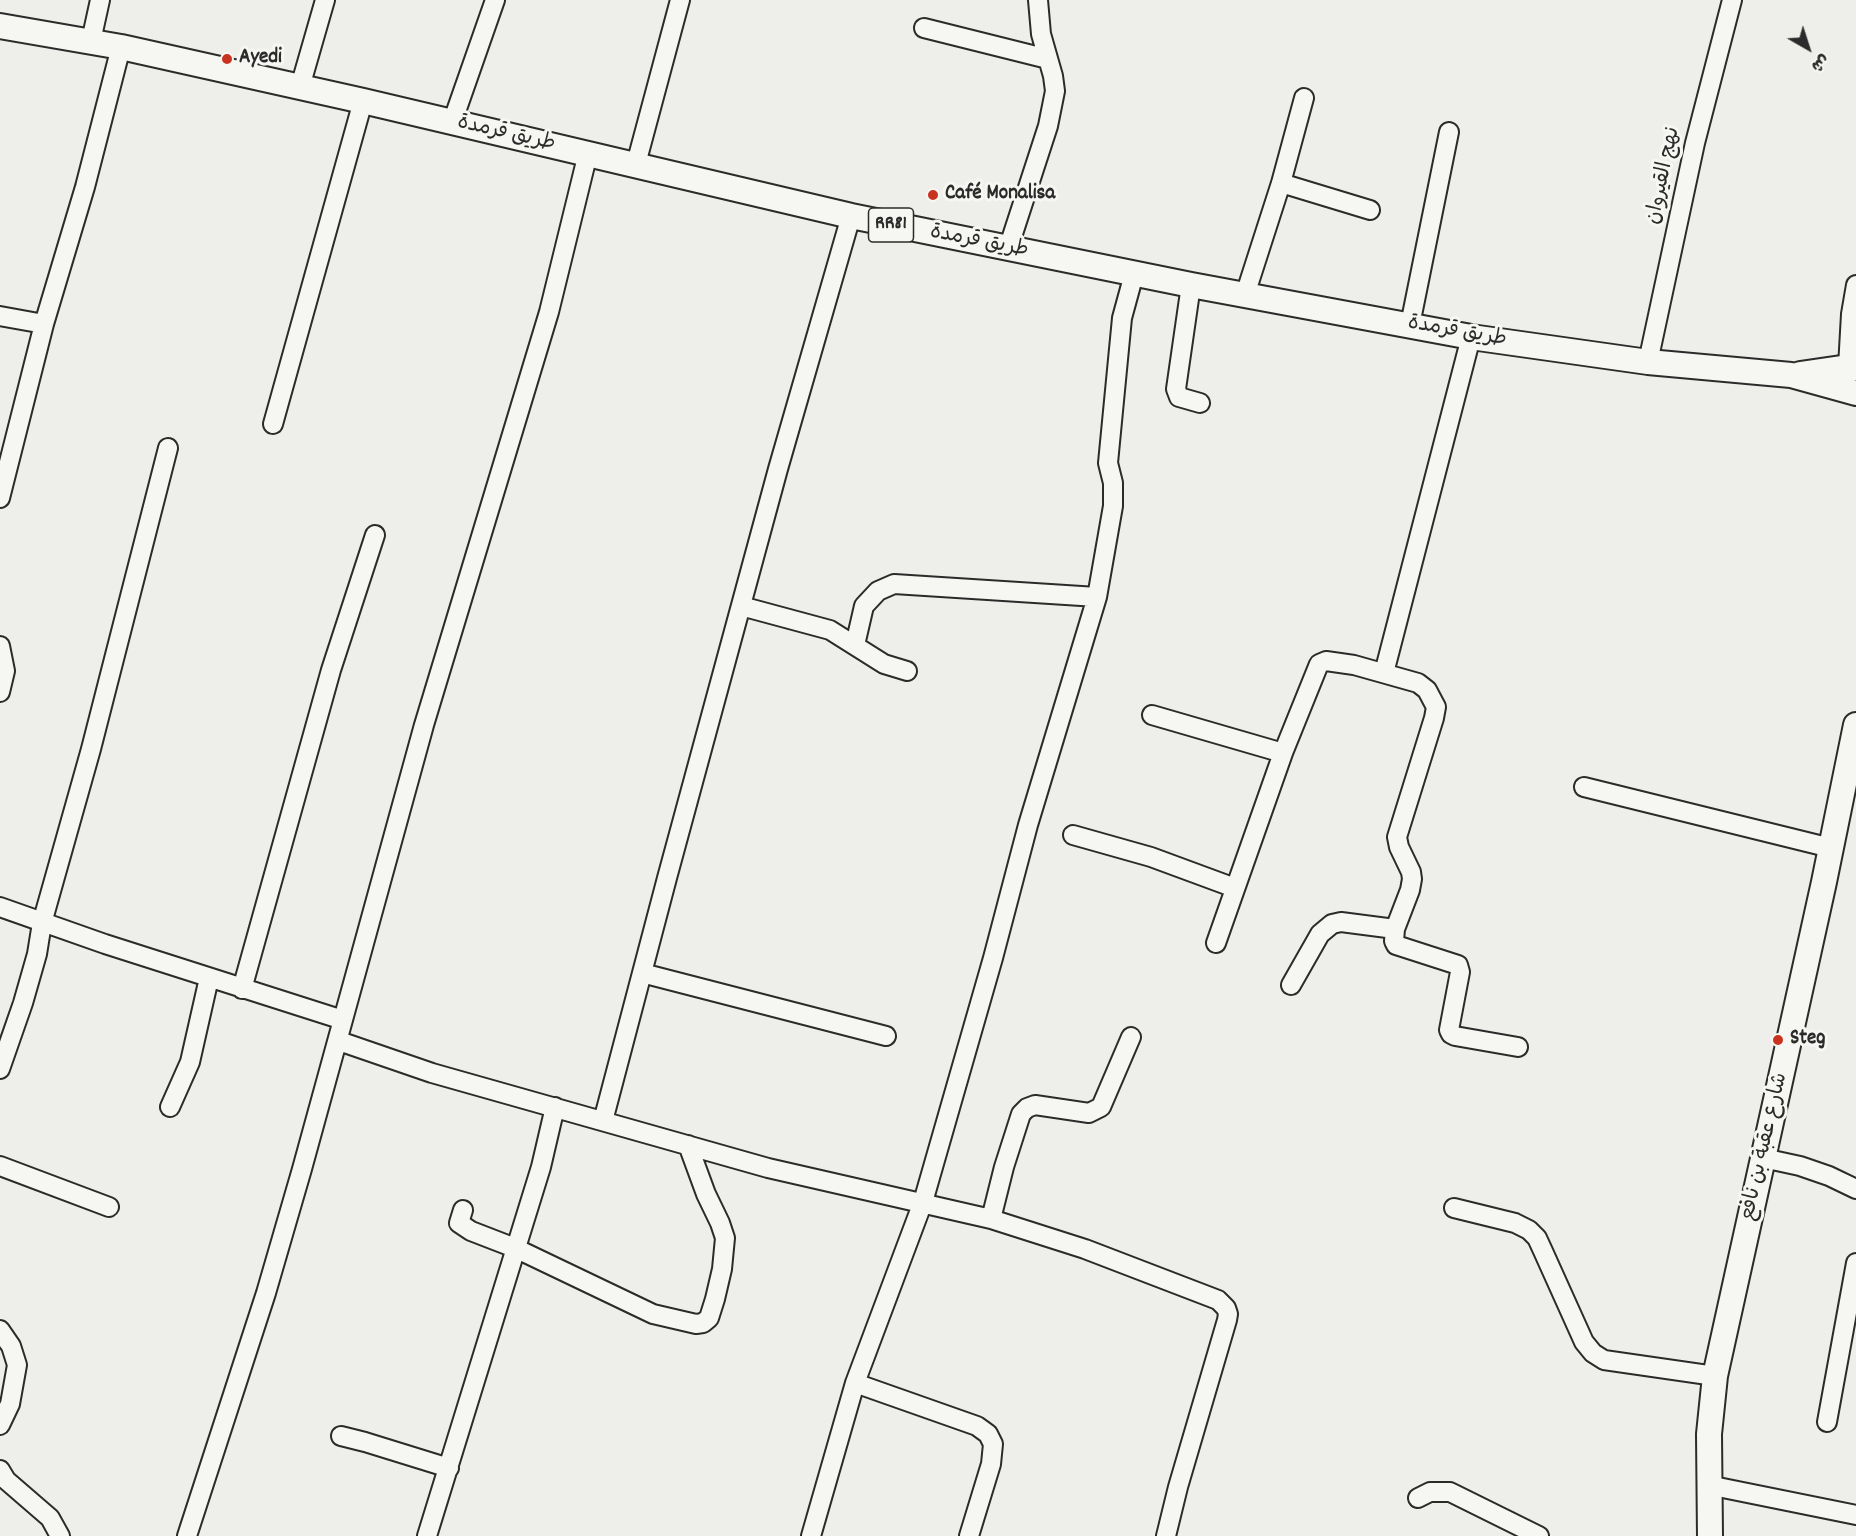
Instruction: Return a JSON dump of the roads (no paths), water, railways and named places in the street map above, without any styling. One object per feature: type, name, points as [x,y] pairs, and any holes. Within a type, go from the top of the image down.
[{"type":"main road","name":"طريق قرمدة","points":[[0,26],[121,47],[636,164],[851,216],[1134,274],[1471,337],[1648,362],[1791,375],[1856,393]]},
{"type":"main road","name":"طريق قرمدة","points":[[1791,375],[1852,367]]},
{"type":"main road","name":"شارع عقبة بن نافع","points":[[1710,1536],[1709,1434],[1715,1376],[1856,725]]},
{"type":"street","points":[[91,41],[100,0]]},
{"type":"street","points":[[300,87],[325,0]]},
{"type":"street","points":[[452,123],[495,0]]},
{"type":"street","points":[[636,164],[680,0]]},
{"type":"street","points":[[1008,249],[1048,126],[1052,104],[1054,83],[1041,34],[1038,0]]},
{"type":"street","name":"نهج القيروان","points":[[1648,362],[1695,143],[1732,0]]},
{"type":"street","points":[[924,28],[1047,59]]},
{"type":"street","points":[[0,498],[44,324],[85,187],[121,47]]},
{"type":"street","points":[[1245,295],[1281,183],[1304,98]]},
{"type":"street","points":[[273,424],[363,101]]},
{"type":"street","points":[[1410,325],[1449,132]]},
{"type":"street","points":[[187,1536],[266,1293],[339,1041],[424,725],[549,312],[588,153]]},
{"type":"street","points":[[1281,183],[1370,210]]},
{"type":"street","points":[[603,1121],[741,606],[851,216]]},
{"type":"street","points":[[811,1536],[855,1383],[922,1202],[993,958],[1028,825],[1097,597],[1113,506],[1113,483],[1108,463],[1122,318],[1134,274]]},
{"type":"street","points":[[1191,285],[1176,389],[1179,397],[1200,403]]},
{"type":"street","points":[[1852,367],[1851,314],[1856,285]]},
{"type":"street","points":[[0,316],[44,324]]},
{"type":"street","points":[[1384,673],[1471,337]]},
{"type":"street","points":[[0,1069],[37,954],[42,923],[94,737],[168,448]]},
{"type":"street","points":[[242,989],[331,670],[375,535]]},
{"type":"street","points":[[855,645],[864,606],[878,591],[894,585],[1097,597]]},
{"type":"street","points":[[741,606],[818,625],[841,635],[884,663],[907,670]]},
{"type":"street","points":[[0,646],[4,671],[0,692]]},
{"type":"street","points":[[1216,943],[1283,753],[1319,664],[1336,661],[1418,683],[1427,690],[1436,707],[1397,837],[1412,879],[1395,929],[1394,941],[1396,945],[1458,965],[1460,972],[1449,1030],[1452,1034],[1518,1047]]},
{"type":"street","points":[[1152,715],[1283,753]]},
{"type":"street","points":[[1584,787],[1831,848]]},
{"type":"street","points":[[1072,835],[1150,857],[1235,888]]},
{"type":"street","points":[[0,907],[242,989],[343,1020]]},
{"type":"street","points":[[1292,985],[1320,934],[1332,924],[1341,922],[1395,929]]},
{"type":"street","points":[[642,973],[886,1036]]},
{"type":"street","points":[[170,1107],[190,1062],[209,978]]},
{"type":"street","points":[[991,1219],[1021,1114],[1027,1108],[1035,1105],[1089,1113],[1101,1107],[1131,1037]]},
{"type":"street","points":[[339,1041],[432,1073],[768,1168],[991,1219],[1084,1249],[1203,1293],[1222,1303],[1228,1314],[1227,1320],[1166,1536]]},
{"type":"street","points":[[427,1536],[541,1167],[555,1107]]},
{"type":"street","points":[[463,1210],[459,1223],[471,1231],[515,1248],[653,1314],[696,1324],[703,1323],[709,1318],[715,1299],[722,1269],[725,1238],[688,1145]]},
{"type":"street","points":[[1763,1158],[1809,1170],[1848,1184],[1856,1190]]},
{"type":"street","points":[[0,1166],[109,1207]]},
{"type":"street","points":[[1454,1208],[1515,1223],[1529,1230],[1537,1238],[1584,1342],[1593,1353],[1604,1360],[1715,1376]]},
{"type":"street","points":[[1827,1422],[1856,1263]]},
{"type":"street","points":[[0,1330],[11,1346],[17,1365],[10,1404],[0,1425]]},
{"type":"street","points":[[855,1383],[977,1426],[988,1434],[993,1444],[991,1464],[969,1536]]},
{"type":"street","points":[[341,1437],[365,1442],[449,1468]]},
{"type":"street","points":[[0,1470],[6,1480],[50,1518],[60,1536]]},
{"type":"street","points":[[1708,1485],[1856,1515]]},
{"type":"street","points":[[1419,1498],[1430,1492],[1450,1492],[1520,1531],[1539,1536]]},
{"type":"place","name":"Ayedi","points":[[227,59]]},
{"type":"place","name":"Café Monalisa","points":[[933,195]]},
{"type":"place","name":"Steg","points":[[1778,1040]]}]
